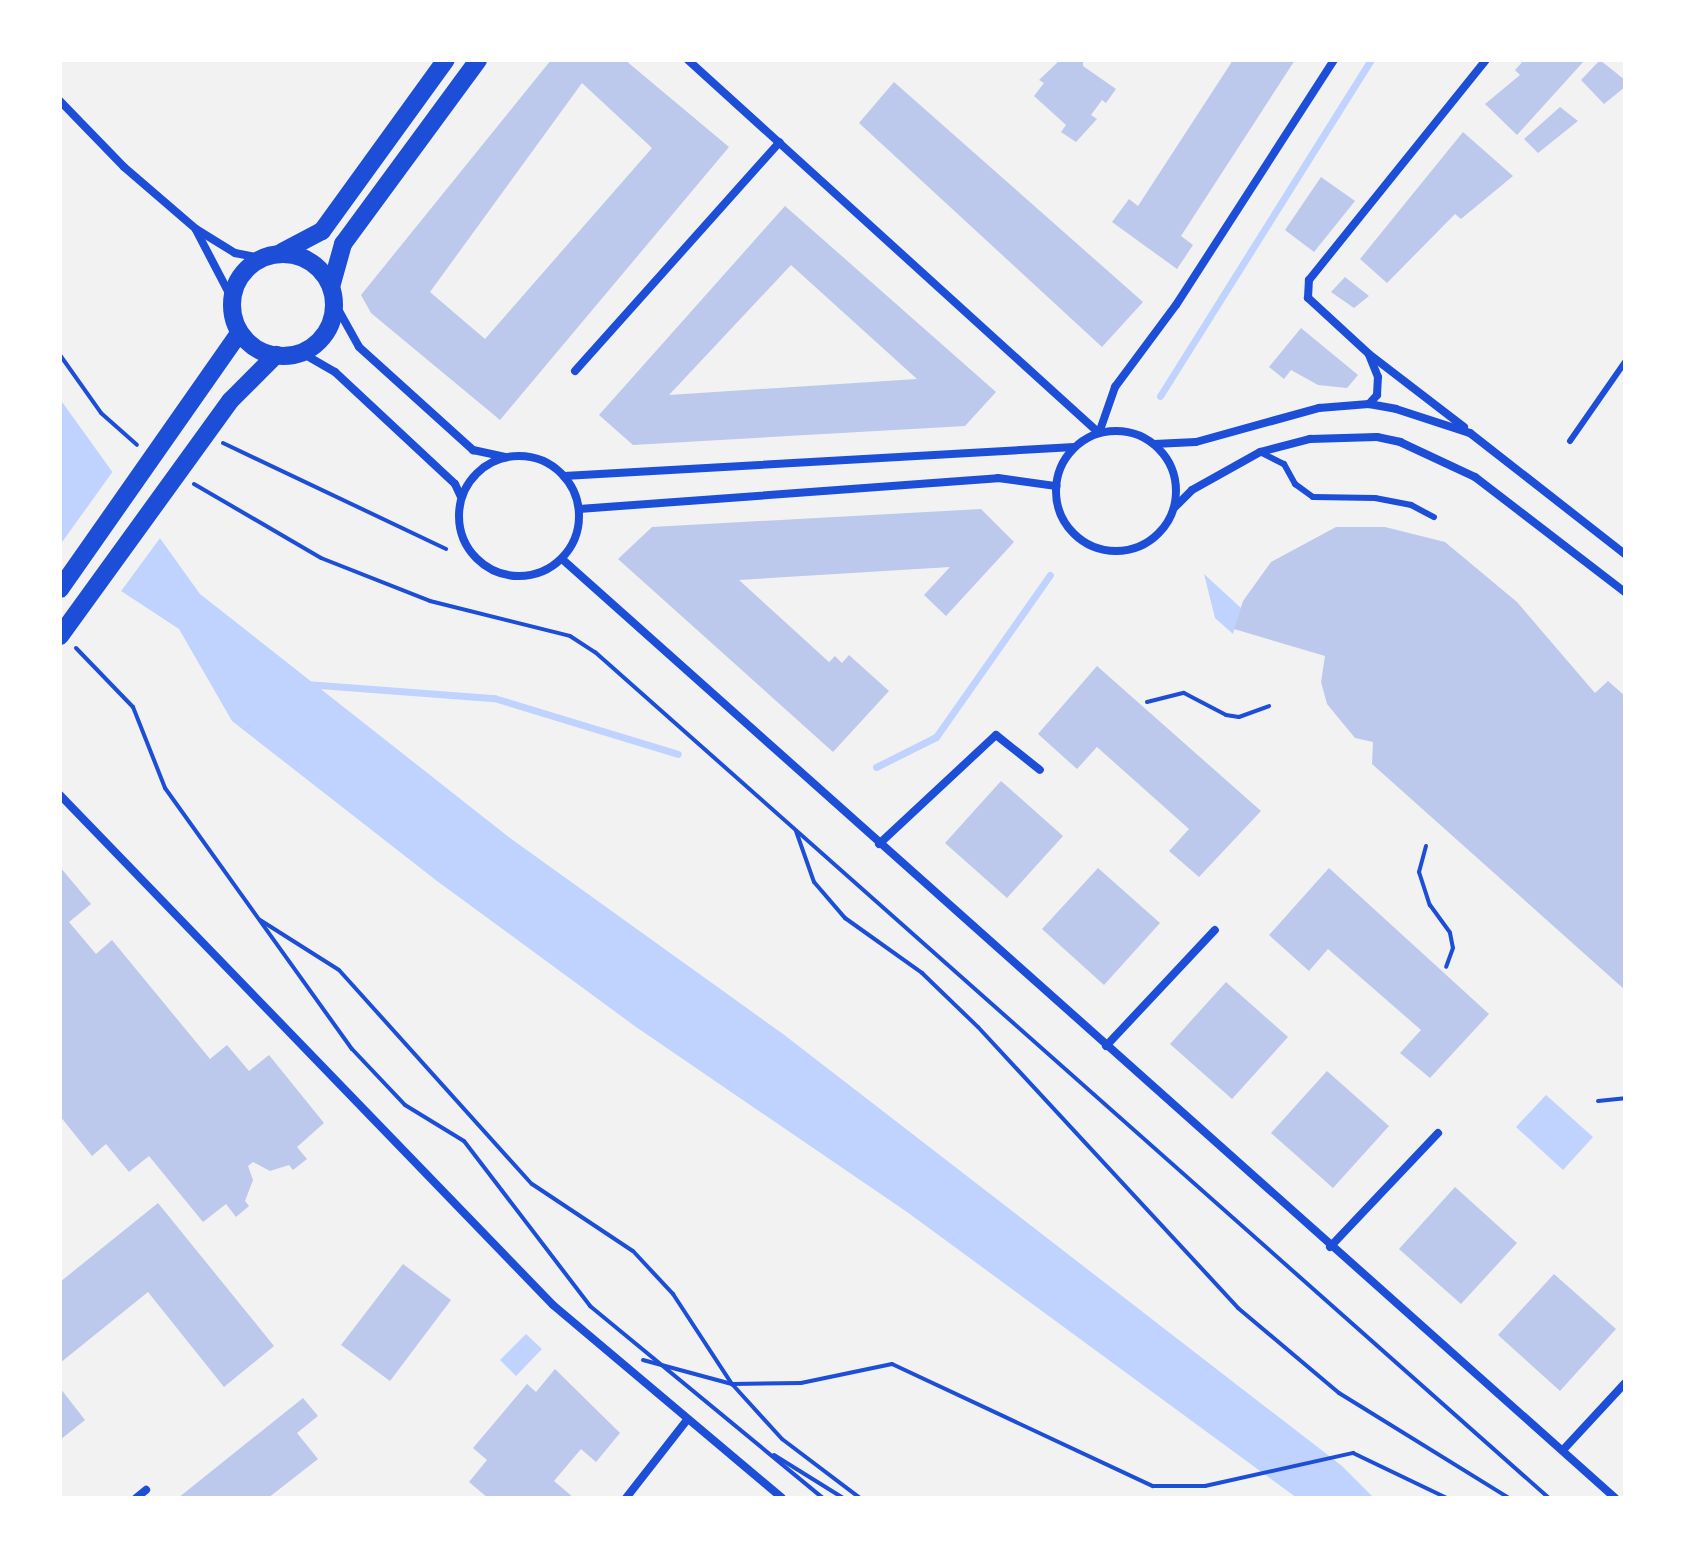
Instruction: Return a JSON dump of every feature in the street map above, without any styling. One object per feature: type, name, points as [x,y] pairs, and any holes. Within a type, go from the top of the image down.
[{"type":"main road","points":[[446,60],[322,231],[270,256],[242,275],[232,299],[239,333],[251,346],[276,355],[302,353],[326,333],[343,244],[478,60]]},
{"type":"main road","points":[[270,256],[312,262],[333,295]]},
{"type":"main road","points":[[60,589],[160,452],[239,333]]},
{"type":"main road","points":[[65,639],[184,474],[231,400],[276,355]]},
{"type":"street","points":[[688,60],[1099,433]]},
{"type":"street","points":[[1099,433],[1115,387],[1176,305],[1334,60]]},
{"type":"street","points":[[1486,60],[1309,280],[1308,298],[1317,310],[1369,354],[1625,554]]},
{"type":"street","points":[[60,101],[124,167],[196,229],[235,253],[270,256]]},
{"type":"street","points":[[575,371],[780,142]]},
{"type":"street","points":[[196,229],[232,299]]},
{"type":"street","points":[[333,295],[359,347],[473,450],[506,457],[527,456],[564,476],[1074,447],[1099,433],[1137,434],[1154,444],[1172,472],[1174,508]]},
{"type":"street","points":[[302,353],[335,372],[455,484],[461,497],[462,539],[489,570],[530,576],[562,559],[579,527],[579,509],[564,476]]},
{"type":"street","points":[[1369,354],[1378,377],[1377,395],[1369,404]]},
{"type":"street","points":[[1154,444],[1218,437],[1319,408],[1369,404],[1470,433]]},
{"type":"street","points":[[1074,447],[1056,486],[1061,513],[1073,533],[1108,551],[1131,551],[1148,541],[1165,527],[1174,508],[1192,490],[1260,452],[1310,439],[1355,436],[1400,442],[1475,477],[1625,592]]},
{"type":"street","points":[[461,497],[479,472],[506,457]]},
{"type":"street","points":[[579,509],[998,478],[1056,486]]},
{"type":"street","points":[[562,559],[1615,1498]]},
{"type":"street","points":[[879,844],[996,735],[1040,770]]},
{"type":"street","points":[[60,795],[553,1305],[782,1498]]},
{"type":"street","points":[[1106,1046],[1215,930]]},
{"type":"street","points":[[1330,1247],[1438,1133]]},
{"type":"street","points":[[1563,1450],[1625,1383]]},
{"type":"street","points":[[626,1498],[687,1420]]},
{"type":"street","points":[[136,1498],[146,1490]]},
{"type":"lane","points":[[1570,441],[1625,362]]},
{"type":"lane","points":[[1260,452],[1284,464],[1295,484],[1313,497],[1375,498],[1411,505],[1434,517]]},
{"type":"path","points":[[60,355],[101,413],[141,447]]},
{"type":"path","points":[[220,442],[446,549]]},
{"type":"path","points":[[184,474],[321,558],[430,601],[570,636],[595,652],[1549,1498]]},
{"type":"path","points":[[65,639],[133,707],[165,788],[352,1049],[405,1105],[464,1141],[590,1306],[823,1498]]},
{"type":"path","points":[[1147,702],[1184,693],[1239,717],[1269,706]]},
{"type":"path","points":[[795,829],[814,882],[845,918],[922,973],[978,1027],[1238,1308],[1339,1393],[1509,1498]]},
{"type":"path","points":[[1426,846],[1419,872],[1430,905],[1450,933],[1453,948],[1446,967]]},
{"type":"path","points":[[260,920],[339,970],[532,1184],[633,1251],[673,1294],[732,1384],[782,1439],[860,1498]]},
{"type":"path","points":[[1598,1101],[1625,1098]]},
{"type":"path","points":[[638,1360],[656,1360],[732,1384],[801,1383],[892,1364],[1153,1486],[1205,1486],[1353,1453],[1447,1498]]},
{"type":"path","points":[[764,1449],[843,1498]]},
{"type":"water","points":[[60,399],[200,594],[510,838],[783,1034],[1342,1466],[1374,1498],[1297,1498],[907,1212],[636,1027],[437,881],[232,721],[179,629],[60,551]]},
{"type":"water","points":[[1204,574],[1241,608],[1233,634],[1215,618]]},
{"type":"water","points":[[1546,1095],[1593,1137],[1563,1170],[1516,1127]]},
{"type":"water","points":[[526,1334],[542,1349],[516,1376],[500,1360]]},
{"type":"pier","points":[[116,467],[163,534],[119,594],[60,556],[60,545]]},
{"type":"building","points":[[551,60],[625,60],[729,147],[500,420],[371,313],[361,295]],"holes":[[[582,83],[652,148],[485,339],[430,292]]]},
{"type":"building","points":[[1060,60],[1083,60],[1083,66],[1116,89],[1106,103],[1102,100],[1091,115],[1097,119],[1076,142],[1061,132],[1066,125],[1034,96],[1044,83],[1039,80]]},
{"type":"building","points":[[1233,60],[1295,60],[1181,236],[1193,245],[1177,269],[1112,222],[1129,199],[1138,206]]},
{"type":"building","points":[[1524,60],[1585,60],[1517,135],[1485,104],[1520,75],[1515,70]]},
{"type":"building","points":[[1600,60],[1625,80],[1625,87],[1604,104],[1581,80]]},
{"type":"building","points":[[894,82],[1143,302],[1102,347],[859,123]]},
{"type":"building","points":[[1560,107],[1578,121],[1538,153],[1524,139]]},
{"type":"building","points":[[1463,132],[1513,176],[1461,219],[1455,214],[1387,283],[1360,259]]},
{"type":"building","points":[[1321,177],[1355,201],[1314,252],[1285,230]]},
{"type":"building","points":[[785,206],[996,392],[965,426],[633,445],[599,415]],"holes":[[[791,265],[917,379],[669,395]]]},
{"type":"building","points":[[1345,277],[1369,296],[1354,308],[1331,292]]},
{"type":"building","points":[[1301,328],[1358,375],[1347,388],[1318,385],[1291,370],[1284,379],[1269,367]]},
{"type":"building","points":[[981,509],[1014,542],[946,616],[924,595],[950,567],[739,580],[829,662],[835,656],[842,663],[849,655],[889,691],[833,752],[618,559],[652,527]]},
{"type":"building","points":[[1336,527],[1385,527],[1445,542],[1517,602],[1595,693],[1608,681],[1625,696],[1625,990],[1372,764],[1373,742],[1355,738],[1327,704],[1321,682],[1325,656],[1234,629],[1243,601],[1271,562]]},
{"type":"building","points":[[1097,666],[1261,811],[1199,877],[1169,851],[1189,829],[1097,747],[1077,769],[1038,734]]},
{"type":"building","points":[[1001,781],[1063,836],[1007,898],[945,843]]},
{"type":"building","points":[[60,867],[91,904],[69,922],[96,954],[112,940],[210,1059],[227,1045],[249,1071],[269,1055],[324,1123],[297,1147],[307,1159],[293,1170],[289,1165],[270,1171],[253,1162],[248,1166],[253,1180],[245,1201],[249,1206],[236,1217],[226,1204],[203,1222],[149,1156],[129,1172],[106,1144],[92,1156],[60,1116]]},
{"type":"building","points":[[1098,868],[1160,923],[1104,985],[1042,929]]},
{"type":"building","points":[[1329,868],[1489,1014],[1430,1078],[1400,1053],[1421,1030],[1328,949],[1309,971],[1269,935]]},
{"type":"building","points":[[1226,982],[1288,1037],[1232,1099],[1170,1044]]},
{"type":"building","points":[[1327,1071],[1389,1126],[1333,1188],[1271,1133]]},
{"type":"building","points":[[1455,1187],[1517,1243],[1461,1304],[1399,1249]]},
{"type":"building","points":[[158,1203],[274,1346],[224,1387],[148,1292],[60,1363],[60,1282]]},
{"type":"building","points":[[403,1264],[451,1300],[390,1381],[341,1345]]},
{"type":"building","points":[[1554,1274],[1616,1329],[1560,1391],[1498,1335]]},
{"type":"building","points":[[555,1369],[620,1433],[596,1462],[581,1449],[554,1481],[574,1498],[488,1498],[469,1482],[487,1460],[473,1448],[527,1384],[536,1392]]},
{"type":"building","points":[[60,1388],[85,1420],[60,1440]]},
{"type":"building","points":[[303,1398],[318,1416],[297,1433],[318,1459],[268,1498],[178,1498]]},
{"type":"waterway","points":[[1160,396],[1371,60]]},
{"type":"waterway","points":[[876,767],[936,737],[1050,575]]},
{"type":"waterway","points":[[306,684],[494,698],[678,754]]}]
